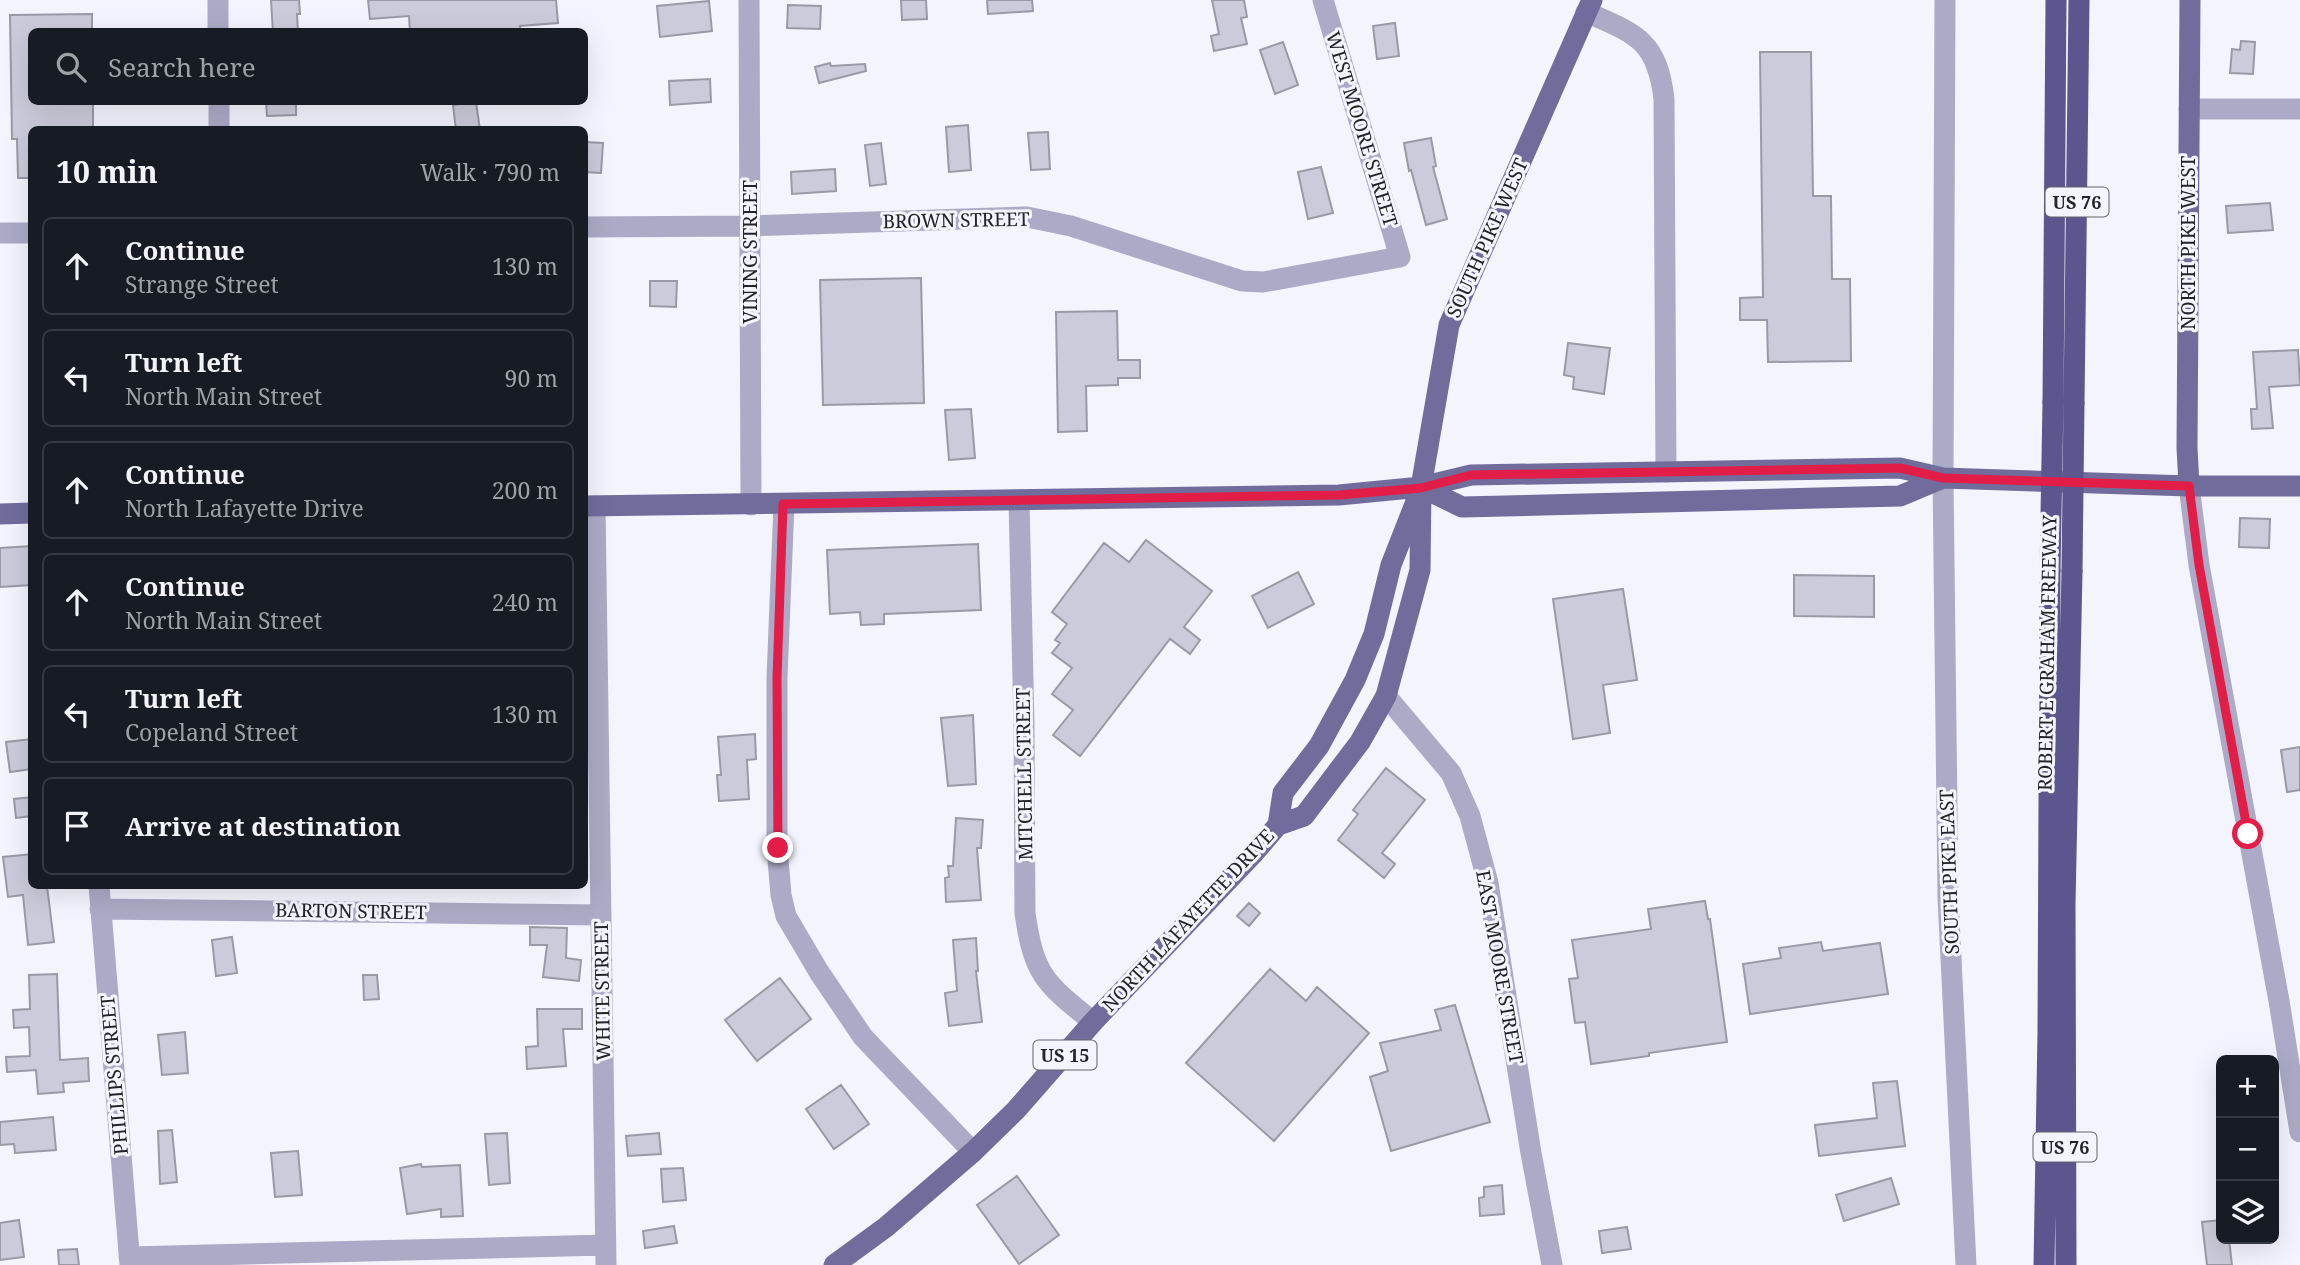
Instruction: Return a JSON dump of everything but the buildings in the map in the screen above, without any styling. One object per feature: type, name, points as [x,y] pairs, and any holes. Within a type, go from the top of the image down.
[{"type":"highway","name":"ROBERT E GRAHAM FREEWAY","points":[[2056,0],[2064,402]]},
{"type":"highway","name":"ROBERT E GRAHAM FREEWAY","points":[[2044,1265],[2056,1030],[2064,402],[2079,0]]},
{"type":"highway","name":"ROBERT E GRAHAM FREEWAY","points":[[2056,1030],[2066,1265]]},
{"type":"main road","name":"NORTH PIKE WEST","points":[[2189,486],[2190,0]]},
{"type":"main road","name":"SOUTH PIKE WEST","points":[[1421,488],[1449,325],[1589,6]]},
{"type":"main road","points":[[590,506],[1339,495],[1421,488],[1471,475],[1900,468],[1943,478],[2189,486],[2300,486]]},
{"type":"main road","points":[[1421,488],[1462,507],[1900,496],[1943,478]]},
{"type":"main road","points":[[1278,825],[1283,793],[1319,746],[1355,680],[1374,634],[1391,565],[1421,488]]},
{"type":"main road","name":"NORTH LAFAYETTE DRIVE","points":[[834,1265],[914,1205],[973,1152],[1051,1072],[1093,1022],[1278,825],[1304,816],[1360,742],[1385,696],[1420,570],[1421,488]]},
{"type":"main road","points":[[0,514],[28,513]]},
{"type":"street","points":[[218,0],[218,28]]},
{"type":"street","name":"VINING STREET","points":[[749,0],[751,505]]},
{"type":"street","name":"WEST MOORE STREET","points":[[1323,0],[1400,257]]},
{"type":"street","name":"SOUTH PIKE EAST","points":[[1945,0],[1943,478],[1948,897],[1966,1265]]},
{"type":"street","points":[[1589,6],[1643,43],[1653,56],[1661,75],[1664,112],[1666,472]]},
{"type":"street","points":[[219,105],[219,126]]},
{"type":"street","points":[[2189,109],[2300,109]]},
{"type":"street","name":"BROWN STREET","points":[[588,227],[750,226],[1001,217],[1045,219],[1242,281],[1263,282],[1400,257]]},
{"type":"street","points":[[0,233],[28,233]]},
{"type":"street","points":[[2189,486],[2199,565],[2300,1132]]},
{"type":"street","name":"MITCHELL STREET","points":[[1019,500],[1025,913],[1038,968],[1045,980],[1093,1022]]},
{"type":"street","points":[[783,504],[777,678],[778,848],[781,895],[786,916],[819,972],[863,1037],[973,1152]]},
{"type":"street","name":"WHITE STREET","points":[[590,506],[601,915],[606,1255]]},
{"type":"street","name":"EAST MOORE STREET","points":[[1385,696],[1451,773],[1470,816],[1488,883],[1531,1153],[1552,1265]]},
{"type":"street","name":"PHILLIPS STREET","points":[[99,889],[130,1261]]},
{"type":"street","name":"BARTON STREET","points":[[100,909],[601,915]]},
{"type":"street","points":[[130,1261],[606,1255]]},
{"type":"route","points":[[778,848],[777,678],[783,504],[1339,495],[1421,488],[1471,475],[1900,468],[1943,478],[2189,486],[2199,565],[2248,834]]}]
